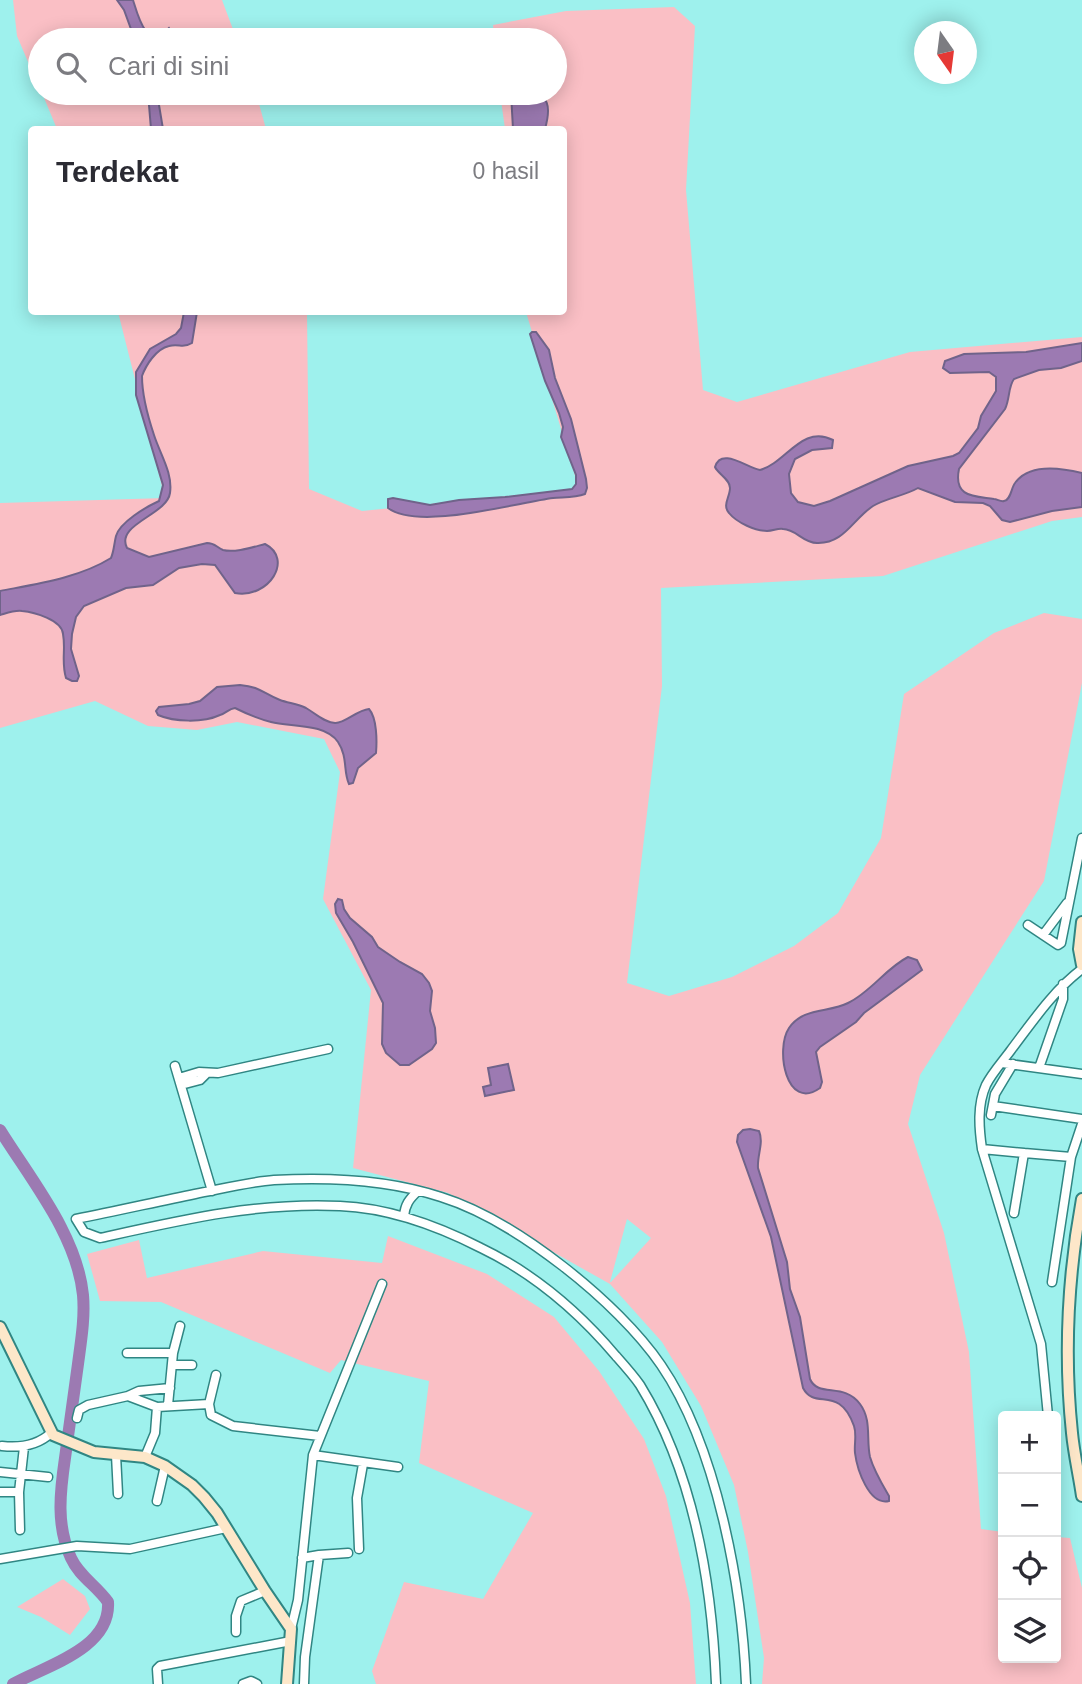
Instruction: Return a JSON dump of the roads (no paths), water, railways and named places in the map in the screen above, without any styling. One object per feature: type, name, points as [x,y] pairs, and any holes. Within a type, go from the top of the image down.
[{"type":"street","points":[[1028,925],[1058,945],[1061,943],[1082,838]]},
{"type":"street","points":[[1043,934],[1068,902]]},
{"type":"street","points":[[1048,1411],[1041,1344],[982,1149],[979,1131],[980,1106],[986,1084],[1063,984],[1082,967],[1079,935],[1082,922]]},
{"type":"street","points":[[1063,933],[1079,935]]},
{"type":"street","points":[[1039,1068],[1063,999],[1063,984]]},
{"type":"street","points":[[180,1081],[200,1080],[206,1074],[328,1049]]},
{"type":"street","points":[[1002,1063],[1082,1074]]},
{"type":"street","points":[[990,1115],[995,1094],[1013,1064]]},
{"type":"street","points":[[175,1066],[212,1191]]},
{"type":"street","points":[[993,1105],[1082,1121],[1072,1157],[1052,1282]]},
{"type":"street","points":[[982,1149],[1072,1157]]},
{"type":"street","points":[[1014,1213],[1024,1153]]},
{"type":"street","points":[[716,1684],[714,1638],[703,1562],[685,1483],[664,1429],[638,1382],[597,1333],[555,1293],[504,1259],[454,1234],[404,1216],[342,1206],[276,1206],[215,1213],[100,1238],[84,1232],[76,1219],[272,1180],[339,1181],[418,1191],[456,1202],[510,1230],[566,1270],[621,1315],[662,1366],[691,1420],[711,1477],[731,1558],[742,1623],[746,1684]]},
{"type":"street","points":[[404,1216],[405,1206],[418,1191]]},
{"type":"street","points":[[1082,1199],[1070,1286],[1068,1356],[1072,1433],[1082,1496]]},
{"type":"street","points":[[304,1684],[316,1455],[320,1437],[382,1284]]},
{"type":"street","points":[[168,1405],[173,1353],[180,1325]]},
{"type":"street","points":[[0,1326],[52,1434],[94,1452],[145,1457],[165,1466],[192,1485],[226,1528],[290,1629]]},
{"type":"street","points":[[127,1353],[173,1353]]},
{"type":"street","points":[[1068,1356],[1082,1355]]},
{"type":"street","points":[[173,1365],[192,1365]]},
{"type":"street","points":[[216,1375],[209,1404],[211,1415],[220,1421],[233,1426],[320,1437]]},
{"type":"street","points":[[77,1418],[79,1410],[88,1405],[139,1391],[170,1388]]},
{"type":"street","points":[[128,1396],[157,1407],[209,1404]]},
{"type":"street","points":[[145,1457],[155,1433],[157,1407]]},
{"type":"street","points":[[2,1446],[24,1447],[52,1434]]},
{"type":"street","points":[[20,1530],[19,1492],[24,1447]]},
{"type":"street","points":[[116,1455],[118,1494]]},
{"type":"street","points":[[316,1455],[398,1467]]},
{"type":"street","points":[[359,1549],[357,1498],[363,1464]]},
{"type":"street","points":[[157,1501],[165,1466]]},
{"type":"street","points":[[0,1472],[48,1477]]},
{"type":"street","points":[[0,1492],[19,1492]]},
{"type":"street","points":[[0,1559],[77,1546],[130,1549],[226,1528]]},
{"type":"street","points":[[310,1557],[348,1553]]},
{"type":"street","points":[[287,1684],[290,1629],[310,1557]]},
{"type":"street","points":[[236,1632],[236,1616],[241,1601],[265,1591]]},
{"type":"street","points":[[158,1684],[157,1669],[160,1666],[291,1641]]},
{"type":"street","points":[[243,1684],[251,1681],[257,1684]]},
{"type":"waterway","points":[[0,1130],[51,1209],[72,1251],[79,1273],[83,1295],[83,1321],[62,1483],[61,1521],[66,1546],[74,1564],[108,1602],[106,1618],[99,1632],[88,1644],[58,1663],[13,1684]]}]
